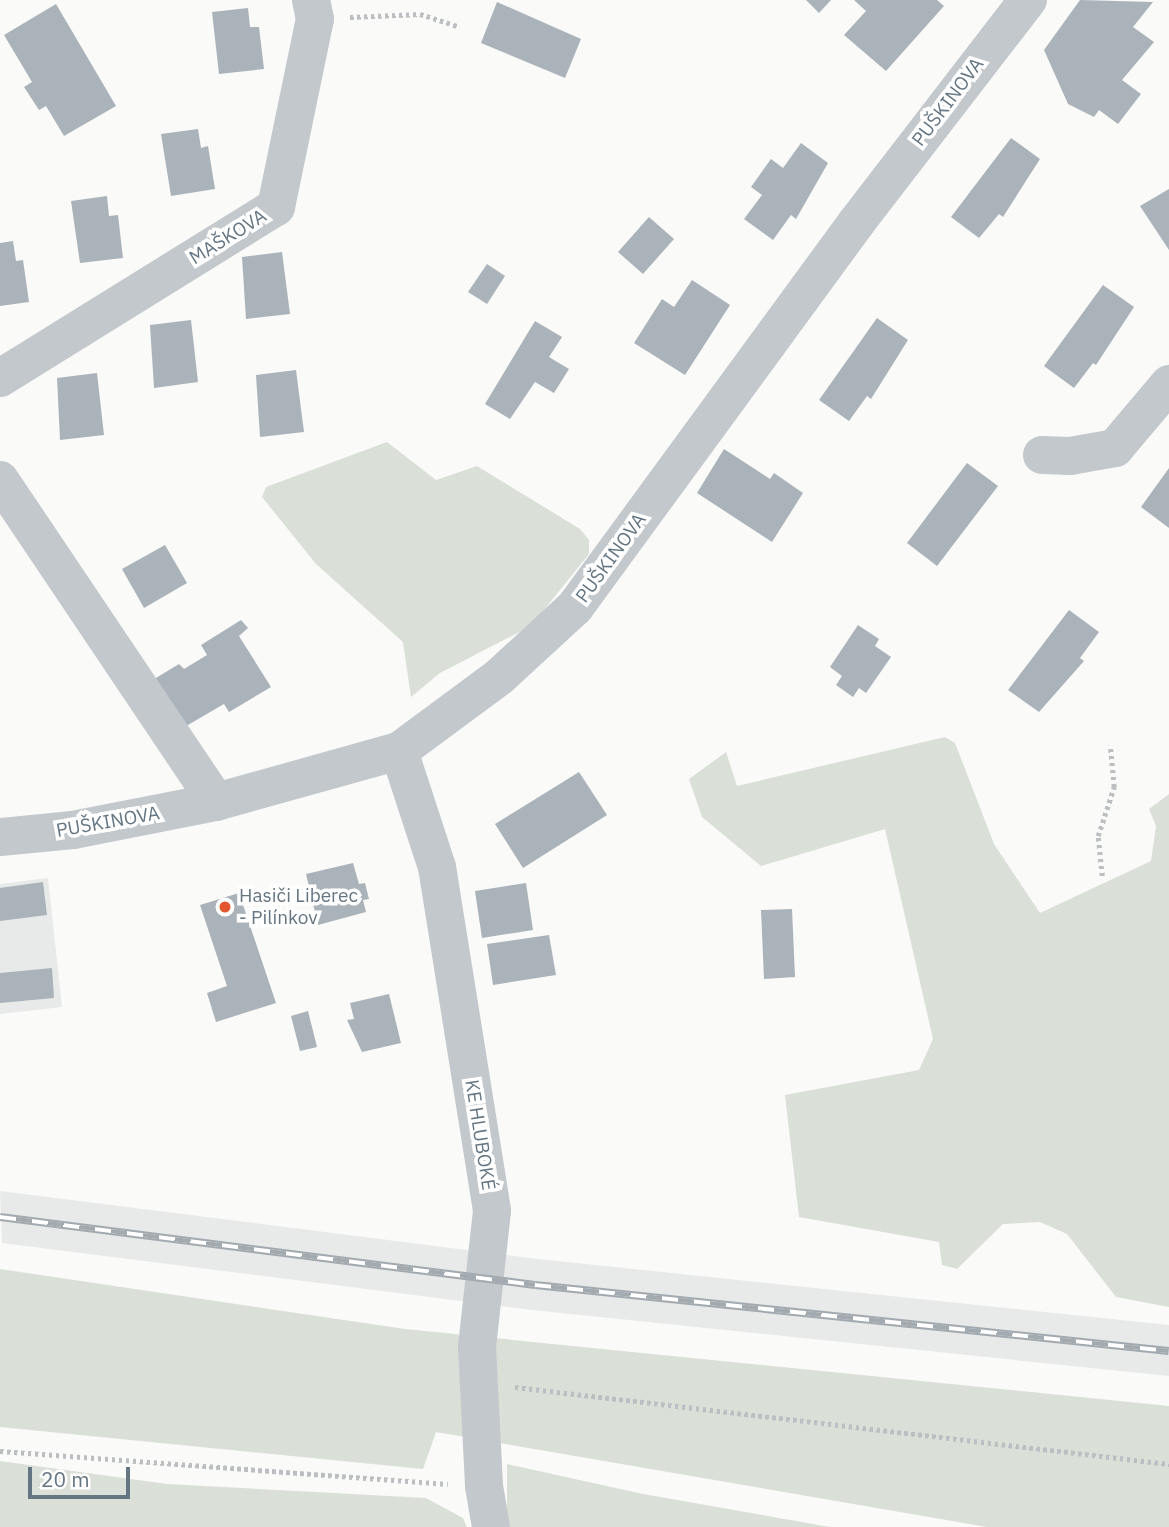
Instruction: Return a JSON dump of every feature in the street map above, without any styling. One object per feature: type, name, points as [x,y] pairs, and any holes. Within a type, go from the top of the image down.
[{"type":"street","name":"PUŠKINOVA","points":[[0,837],[73,830],[216,802],[399,751],[499,677],[575,607],[864,213],[1028,0]]},
{"type":"street","name":"MAŠKOVA","points":[[0,378],[276,207],[313,9]]},
{"type":"street","points":[[1042,454],[1070,456],[1115,448],[1169,384]]},
{"type":"street","points":[[0,480],[216,802]]},
{"type":"street","name":"KE HLUBOKÉ","points":[[399,751],[437,867],[492,1211],[478,1365],[484,1486],[491,1527]]},
{"type":"path","points":[[313,9],[420,14],[460,27]]},
{"type":"path","points":[[1102,876],[1098,836],[1114,787],[1110,746]]},
{"type":"path","points":[[478,1365],[1169,1464]]},
{"type":"path","points":[[0,1451],[484,1486]]},
{"type":"shaded area","points":[[387,442],[436,480],[477,466],[580,529],[589,540],[589,554],[531,626],[440,673],[411,697],[403,642],[316,564],[262,497],[266,487]]},
{"type":"shaded area","points":[[945,737],[955,743],[994,844],[1040,913],[1151,861],[1156,826],[1149,809],[1169,794],[1169,1307],[1116,1297],[1067,1234],[1040,1222],[1003,1224],[957,1269],[942,1265],[939,1242],[799,1217],[785,1095],[919,1070],[933,1039],[885,829],[761,866],[702,817],[689,779],[726,752],[737,786]]},
{"type":"shaded area","points":[[48,878],[62,1007],[0,1014],[0,884]]},
{"type":"shaded area","points":[[0,1191],[538,1259],[1169,1325],[1169,1376],[532,1310],[2,1243]]},
{"type":"shaded area","points":[[0,1269],[405,1329],[1169,1406],[1169,1527],[987,1527],[436,1432],[423,1469],[0,1427]]},
{"type":"shaded area","points":[[0,1461],[167,1484],[426,1498],[463,1518],[467,1527],[0,1527]]},
{"type":"shaded area","points":[[507,1464],[643,1494],[830,1527],[507,1527]]},
{"type":"building","points":[[806,0],[831,0],[819,13]]},
{"type":"building","points":[[854,0],[937,0],[944,6],[886,71],[844,35],[866,11]]},
{"type":"building","points":[[1080,0],[1153,2],[1133,27],[1154,42],[1122,80],[1141,94],[1118,124],[1099,110],[1094,117],[1068,104],[1044,50]]},
{"type":"building","points":[[497,2],[581,39],[565,78],[481,43]]},
{"type":"building","points":[[56,4],[116,106],[64,136],[46,106],[39,110],[24,87],[32,82],[4,35]]},
{"type":"building","points":[[248,8],[250,27],[259,27],[264,69],[219,74],[212,12]]},
{"type":"building","points":[[198,129],[201,148],[208,146],[215,189],[171,196],[161,134]]},
{"type":"building","points":[[1011,138],[1040,159],[1003,217],[999,214],[979,238],[951,217]]},
{"type":"building","points":[[801,143],[828,163],[796,219],[791,215],[773,240],[744,219],[762,195],[751,187],[771,159],[783,168]]},
{"type":"building","points":[[1169,189],[1169,250],[1140,206]]},
{"type":"building","points":[[107,196],[109,216],[118,215],[123,258],[80,263],[71,201]]},
{"type":"building","points":[[649,217],[674,239],[643,274],[618,252]]},
{"type":"building","points":[[13,241],[16,261],[23,260],[29,302],[0,306],[0,243]]},
{"type":"building","points":[[282,252],[290,314],[246,319],[242,257]]},
{"type":"building","points":[[487,264],[505,276],[487,304],[468,292]]},
{"type":"building","points":[[692,280],[730,305],[685,375],[634,343],[662,299],[674,307]]},
{"type":"building","points":[[1103,285],[1134,307],[1096,365],[1093,363],[1074,388],[1044,366]]},
{"type":"building","points":[[877,318],[908,340],[871,399],[867,396],[849,421],[819,400]]},
{"type":"building","points":[[191,320],[198,382],[154,388],[150,325]]},
{"type":"building","points":[[535,321],[562,337],[549,357],[569,369],[554,393],[535,382],[510,419],[485,404]]},
{"type":"building","points":[[296,370],[304,432],[260,437],[256,375]]},
{"type":"building","points":[[97,373],[104,435],[60,440],[57,378]]},
{"type":"building","points":[[724,449],[770,479],[774,473],[803,493],[772,542],[697,493]]},
{"type":"building","points":[[967,463],[998,486],[937,566],[907,543]]},
{"type":"building","points":[[1169,468],[1169,528],[1141,507]]},
{"type":"building","points":[[165,545],[187,583],[144,608],[122,569]]},
{"type":"building","points":[[1069,610],[1099,632],[1080,658],[1084,661],[1039,712],[1008,690]]},
{"type":"building","points":[[241,620],[248,628],[239,636],[271,687],[229,712],[224,704],[181,729],[151,681],[179,664],[184,669],[207,655],[201,645]]},
{"type":"building","points":[[858,625],[879,639],[875,646],[891,657],[866,693],[859,688],[853,697],[836,685],[842,676],[830,667]]},
{"type":"building","points":[[579,772],[607,815],[523,868],[495,824]]},
{"type":"building","points":[[353,863],[359,884],[365,883],[369,899],[363,900],[366,912],[318,925],[306,874]]},
{"type":"building","points":[[43,882],[47,915],[0,921],[0,888]]},
{"type":"building","points":[[526,883],[533,930],[482,938],[475,891]]},
{"type":"building","points":[[239,893],[276,1003],[216,1022],[207,993],[227,986],[200,905]]},
{"type":"building","points":[[792,909],[795,977],[764,979],[761,910]]},
{"type":"building","points":[[549,935],[556,975],[493,985],[487,944]]},
{"type":"building","points":[[52,968],[54,998],[0,1003],[0,973]]},
{"type":"building","points":[[389,994],[401,1043],[362,1052],[347,1020],[354,1019],[350,1003]]},
{"type":"building","points":[[308,1011],[317,1047],[300,1051],[291,1016]]},
{"type":"railway","points":[[0,1217],[535,1285],[1169,1351]]},
{"type":"place","name":"Hasiči Liberec - Pilínkov","points":[[225,907]]}]
